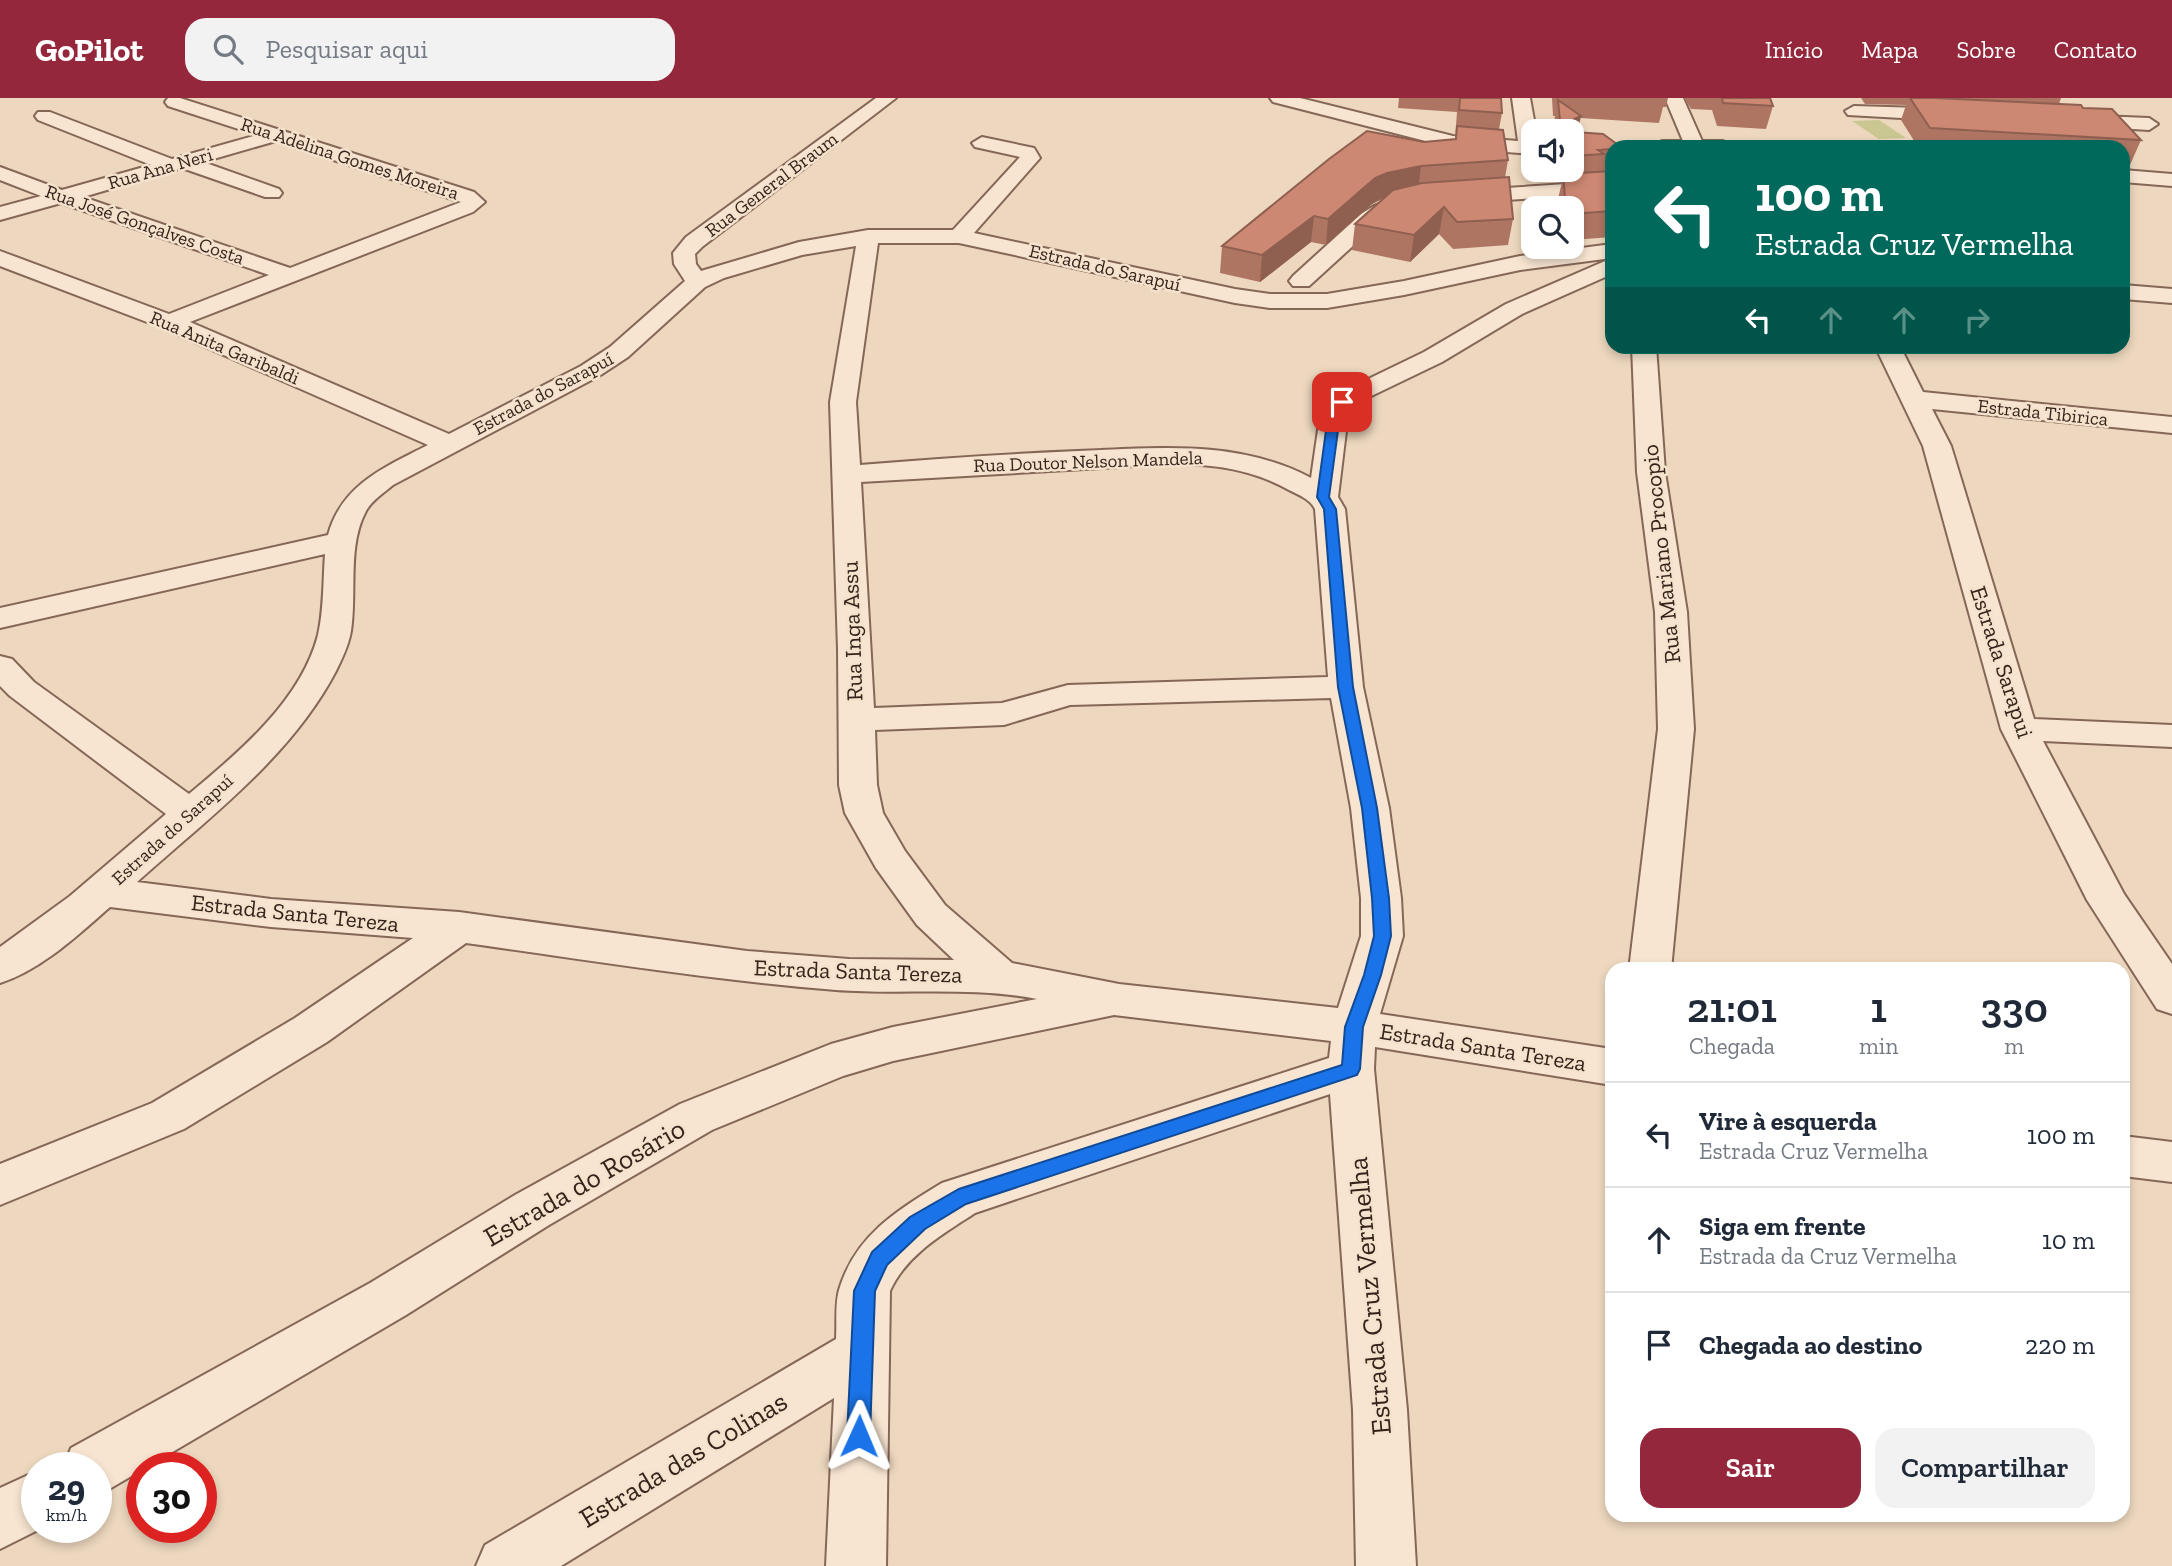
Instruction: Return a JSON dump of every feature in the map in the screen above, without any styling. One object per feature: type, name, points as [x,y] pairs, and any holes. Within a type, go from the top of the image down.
[{"type":"street","name":"Rua General Braum","points":[[697,282],[685,264],[684,253],[694,242],[887,98]]},
{"type":"street","points":[[1279,98],[1453,142],[1521,147]]},
{"type":"street","points":[[1521,98],[1525,119]]},
{"type":"street","points":[[1674,98],[1676,140]]},
{"type":"street","name":"Rua Adelina Gomes Moreira","points":[[174,102],[467,196],[475,202],[466,208],[290,275]]},
{"type":"street","points":[[2122,104],[2164,136]]},
{"type":"street","points":[[1854,111],[1974,116]]},
{"type":"street","points":[[44,116],[176,163],[272,193]]},
{"type":"street","points":[[2055,120],[2149,124]]},
{"type":"street","name":"Rua Ana Neri","points":[[0,214],[280,134]]},
{"type":"street","points":[[959,236],[1030,158],[1027,152],[1020,149],[982,143]]},
{"type":"street","name":"Rua José Gonçalves Costa","points":[[0,173],[290,275]]},
{"type":"street","points":[[2130,177],[2172,180]]},
{"type":"street","points":[[1446,198],[1605,187]]},
{"type":"street","points":[[1301,281],[1381,210],[1418,200]]},
{"type":"street","name":"Estrada do Sarapuí","points":[[0,967],[102,892],[247,762],[284,723],[314,679],[334,637],[342,541],[346,521],[358,501],[383,479],[447,443],[590,371],[620,352],[697,282],[758,259],[868,237],[959,236],[1149,278],[1270,301],[1327,301],[1356,298],[1520,263],[1605,252]]},
{"type":"street","name":"Rua Inga Assu","points":[[868,237],[843,402],[855,649],[858,785],[864,813],[890,859],[931,915],[999,976]]},
{"type":"street","name":"Rua Anita Garibaldi","points":[[0,258],[169,322],[447,443]]},
{"type":"street","points":[[856,1566],[860,1353],[864,1291],[879,1258],[918,1223],[959,1198],[1352,1048],[1382,936],[1381,898],[1370,808],[1346,687],[1332,521],[1330,509],[1323,497],[1333,423],[1342,402],[1354,394],[1433,357],[1514,309],[1605,268]]},
{"type":"street","points":[[169,322],[290,275]]},
{"type":"street","points":[[2130,293],[2172,296]]},
{"type":"street","name":"Rua Mariano Procopio","points":[[1644,354],[1651,472],[1671,612],[1676,729],[1651,962]]},
{"type":"street","name":"Estrada Sarapui","points":[[1891,354],[1937,446],[2019,729],[2107,900],[2172,998]]},
{"type":"street","name":"Estrada Tibirica","points":[[1914,399],[2172,425]]},
{"type":"street","name":"Rua Doutor Nelson Mandela","points":[[845,475],[966,464],[1165,456],[1211,457],[1239,460],[1287,475],[1323,497]]},
{"type":"street","points":[[0,618],[342,541]]},
{"type":"street","points":[[0,666],[22,689],[190,813]]},
{"type":"street","points":[[855,720],[1004,714],[1068,695],[1346,687]]},
{"type":"street","points":[[2019,729],[2172,736]]},
{"type":"street","name":"Estrada Santa Tereza","points":[[102,892],[271,913],[459,927],[747,967],[849,975],[999,976],[1352,1048],[1605,1067]]},
{"type":"street","points":[[0,1185],[168,1116],[311,1030],[459,927]]},
{"type":"street","name":"Estrada do Rosário","points":[[112,1456],[388,1299],[532,1210],[696,1117],[831,1062],[893,1044],[1119,1000]]},
{"type":"street","name":"Estrada Cruz Vermelha","points":[[1352,1048],[1380,1410],[1386,1566]]},
{"type":"street","points":[[2130,1157],[2172,1162]]},
{"type":"street","name":"Estrada das Colinas","points":[[506,1566],[860,1353]]},
{"type":"street","points":[[0,1520],[21,1508]]},
{"type":"shaded area","points":[[1879,120],[1906,138],[1879,139],[1852,121]]},
{"type":"building","points":[[1460,98],[1501,98],[1502,113],[1459,110]]},
{"type":"building","points":[[1722,98],[1770,98],[1773,106],[1723,103]]},
{"type":"building","points":[[1910,98],[2081,105],[2083,108],[2112,109],[2141,140],[1930,128]]},
{"type":"building","points":[[1558,100],[1581,116],[1560,119]]},
{"type":"building","points":[[1457,126],[1503,130],[1508,160],[1421,166],[1387,173],[1375,178],[1328,219],[1314,216],[1262,255],[1222,246],[1367,131],[1424,142],[1456,139]]},
{"type":"building","points":[[1584,133],[1603,134],[1611,140],[1605,140],[1605,150],[1598,150],[1604,154],[1584,155]]},
{"type":"building","points":[[1605,171],[1605,212],[1584,213],[1584,196],[1565,196],[1564,182],[1584,182],[1584,173]]},
{"type":"building","points":[[1509,177],[1513,219],[1457,222],[1444,207],[1414,235],[1355,224],[1393,190],[1422,183]]},
{"type":"route","points":[[859,1436],[864,1291],[879,1258],[918,1223],[959,1198],[1351,1069],[1354,1027],[1373,975],[1382,936],[1381,898],[1370,808],[1346,687],[1330,509],[1323,497],[1333,423],[1342,402]]}]
